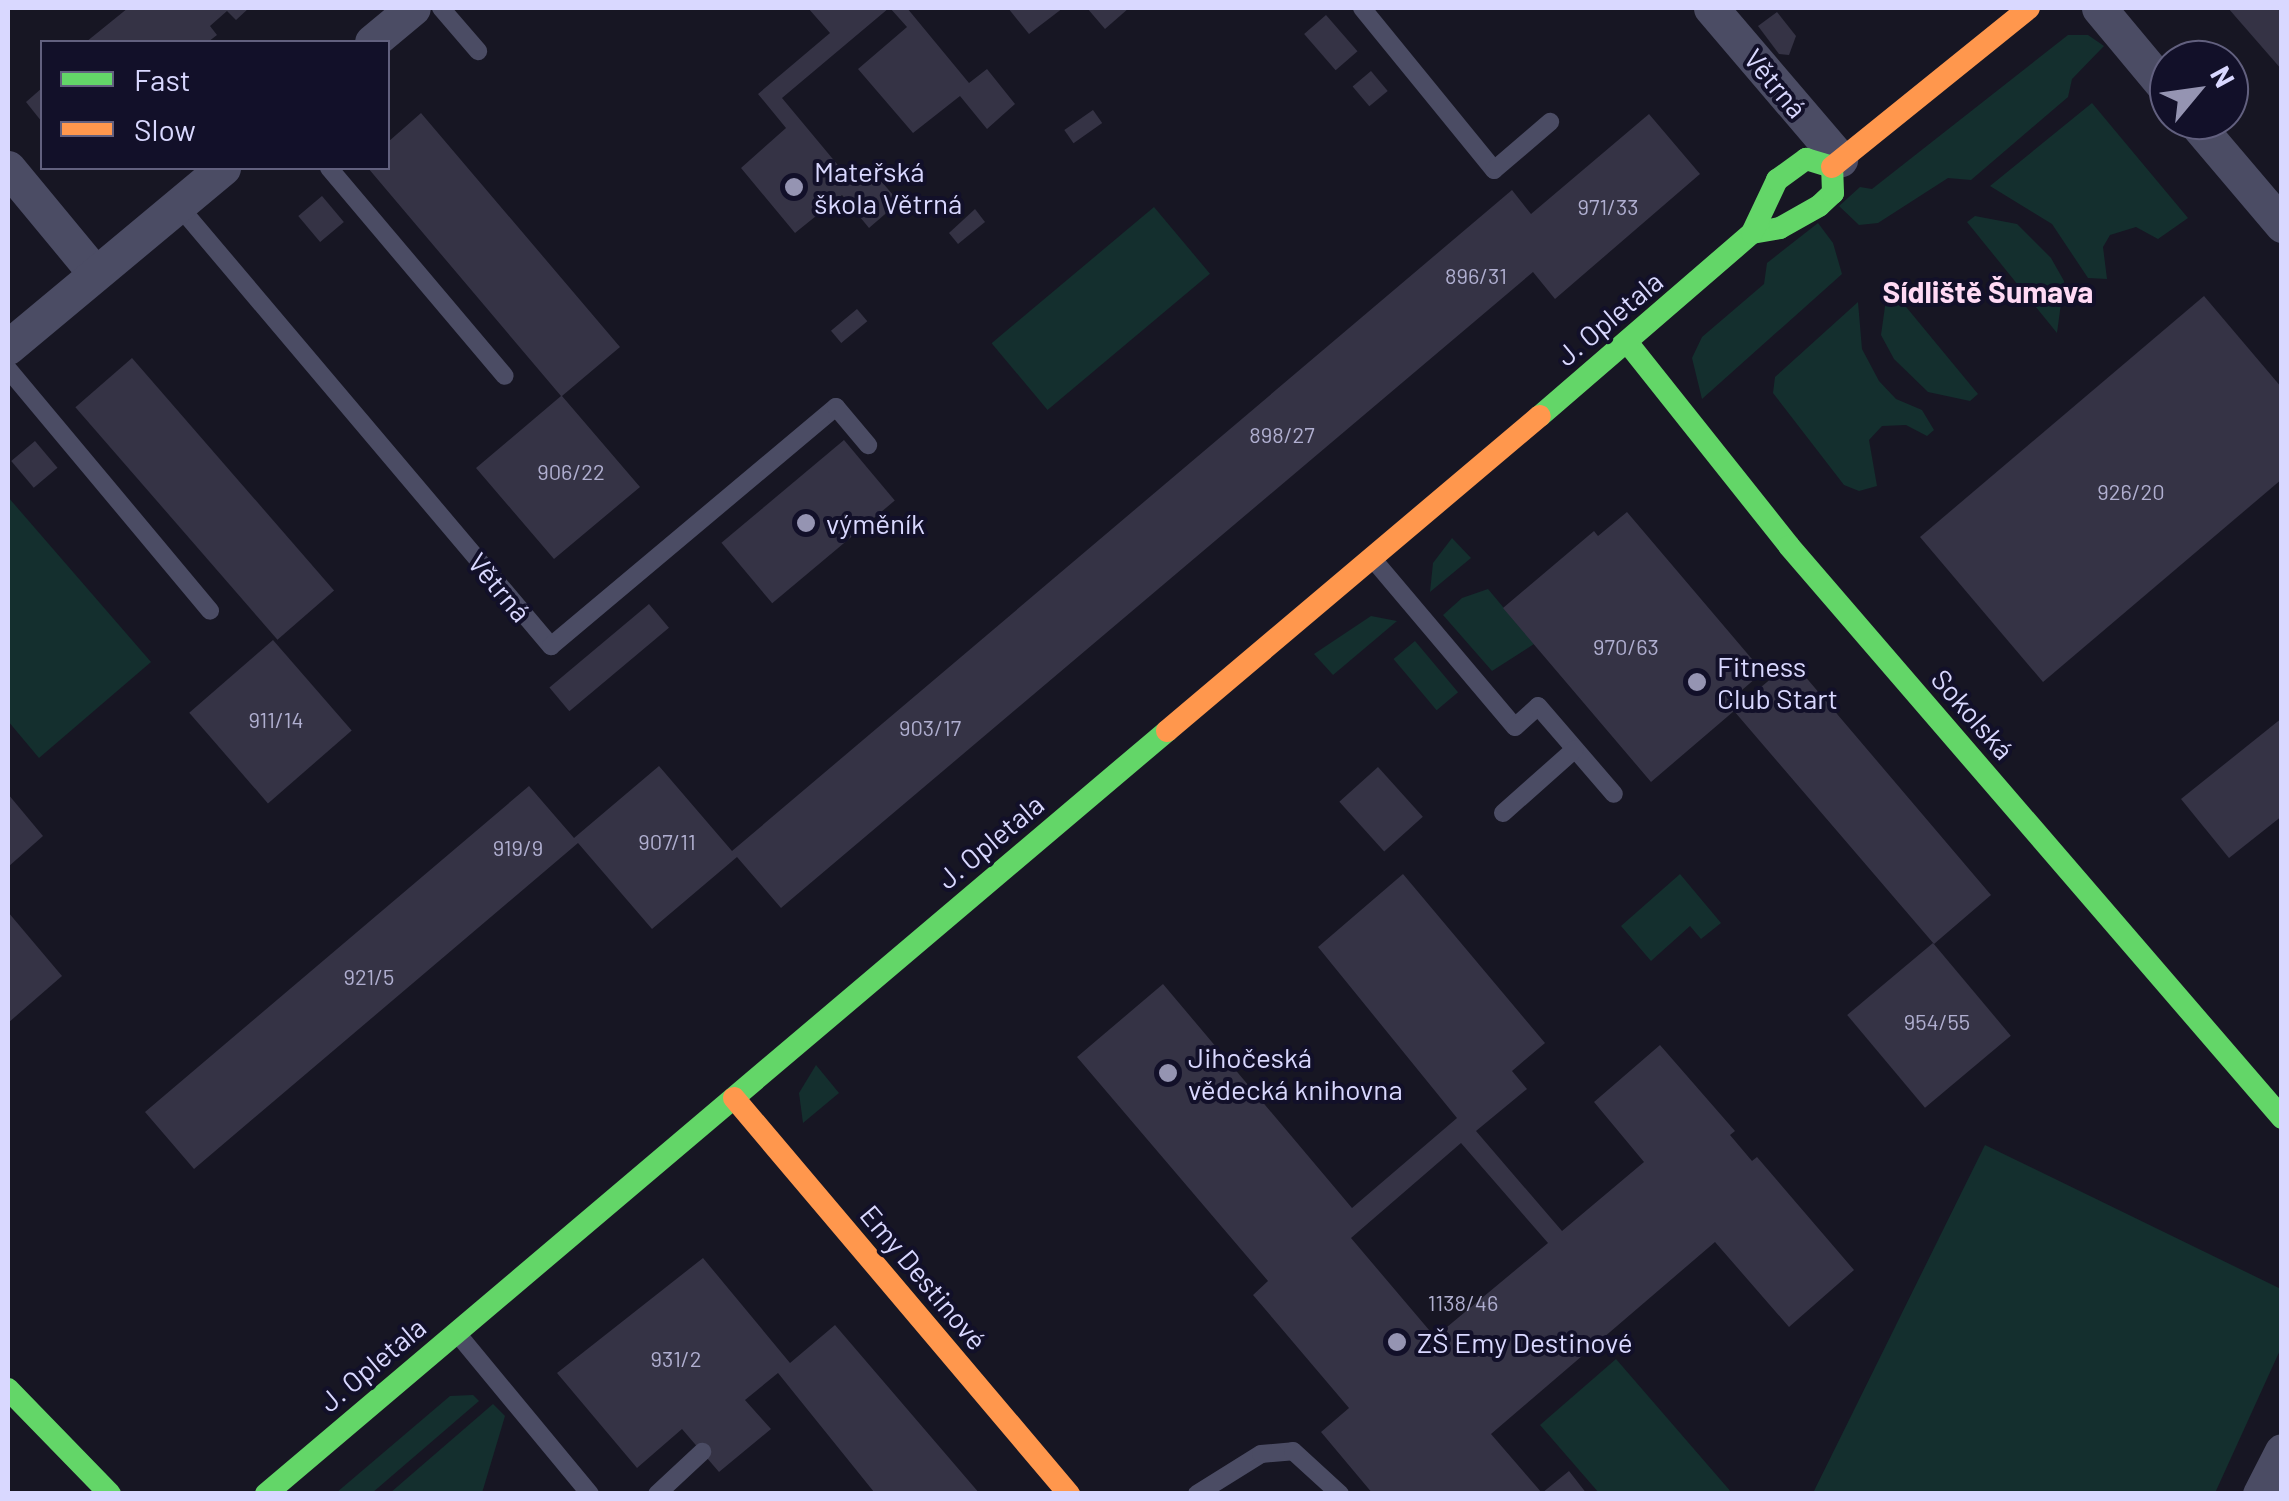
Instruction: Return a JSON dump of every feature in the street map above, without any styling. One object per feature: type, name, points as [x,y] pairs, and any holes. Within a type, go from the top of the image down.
[{"type":"street","points":[[374,40],[414,8]]},
{"type":"street","name":"Větrná","points":[[1711,8],[1836,163]]},
{"type":"street","name":"J. Opletala","points":[[1752,233],[1780,228],[1819,206],[1833,194],[1836,163],[2029,8]]},
{"type":"street","points":[[2099,8],[2149,68]]},
{"type":"street","points":[[2210,140],[2282,225]]},
{"type":"street","name":"J. Opletala","points":[[266,1494],[1627,342],[1752,233],[1777,180],[1806,159],[1836,163]]},
{"type":"street","points":[[8,168],[94,272]]},
{"type":"street","points":[[8,347],[220,170]]},
{"type":"street","name":"Sokolská","points":[[1627,342],[1788,546],[2282,1118]]},
{"type":"street","name":"Emy Destinové","points":[[734,1098],[1069,1494]]},
{"type":"street","points":[[8,1388],[110,1494]]},
{"type":"street","points":[[2260,1494],[2282,1451]]},
{"type":"lane","points":[[441,8],[478,52]]},
{"type":"lane","points":[[1362,8],[1494,170],[1550,122]]},
{"type":"lane","points":[[331,170],[505,376]]},
{"type":"lane","name":"Větrná","points":[[178,205],[551,646],[836,407],[868,446]]},
{"type":"lane","points":[[8,370],[210,610]]},
{"type":"lane","points":[[1371,558],[1515,727],[1538,706],[1614,794]]},
{"type":"lane","points":[[1504,813],[1576,749]]},
{"type":"lane","points":[[456,1332],[590,1494]]},
{"type":"lane","points":[[1197,1494],[1261,1454],[1293,1451],[1340,1494]]},
{"type":"lane","points":[[657,1494],[702,1452]]},
{"type":"green space","points":[[2068,35],[2088,35],[2104,46],[2072,79],[2068,97],[1971,180],[1948,178],[1878,223],[1859,225],[1839,206],[1860,187],[1872,189]]},
{"type":"green space","points":[[2092,103],[2188,218],[2158,239],[2136,227],[2110,235],[2103,247],[2107,279],[2088,278],[2052,224],[1990,186]]},
{"type":"green space","points":[[1154,207],[1210,274],[1048,410],[992,343]]},
{"type":"green space","points":[[1975,216],[2017,224],[2051,258],[2064,281],[2057,333],[1967,222]]},
{"type":"green space","points":[[1818,223],[1833,243],[1842,274],[1702,399],[1692,358],[1702,337],[1764,284],[1767,263]]},
{"type":"green space","points":[[1888,285],[1978,394],[1970,401],[1928,392],[1894,359],[1881,335]]},
{"type":"green space","points":[[1858,302],[1862,349],[1879,381],[1896,399],[1922,410],[1934,430],[1927,436],[1906,425],[1882,426],[1869,440],[1877,486],[1859,491],[1844,485],[1773,393],[1775,377]]},
{"type":"green space","points":[[8,497],[151,662],[39,758],[8,721]]},
{"type":"green space","points":[[1452,538],[1471,558],[1430,592],[1433,563]]},
{"type":"green space","points":[[1488,589],[1534,644],[1492,671],[1443,615],[1462,598]]},
{"type":"green space","points":[[1371,616],[1397,621],[1333,675],[1314,654]]},
{"type":"green space","points":[[1415,641],[1458,692],[1437,710],[1394,659]]},
{"type":"green space","points":[[1680,874],[1721,923],[1701,939],[1690,926],[1651,961],[1621,926]]},
{"type":"green space","points":[[816,1065],[839,1093],[803,1123],[799,1093]]},
{"type":"green space","points":[[1985,1145],[2281,1289],[2281,1348],[2215,1493],[1813,1493]]},
{"type":"green space","points":[[1616,1359],[1732,1493],[1599,1493],[1540,1425]]},
{"type":"green space","points":[[473,1395],[479,1401],[372,1493],[336,1493],[450,1396]]},
{"type":"green space","points":[[493,1404],[505,1416],[482,1493],[390,1493]]},
{"type":"building","points":[[128,8],[249,8],[236,20],[227,11],[210,26],[217,35],[211,40],[88,40]]},
{"type":"building","points":[[808,8],[889,8],[782,98],[852,182],[870,168],[899,202],[869,228],[842,195],[795,233],[741,168],[786,128],[758,94],[830,33]]},
{"type":"building","points":[[890,8],[907,8],[969,83],[987,69],[1015,104],[987,129],[960,96],[913,133],[858,69],[907,27]]},
{"type":"building","points":[[1008,8],[1063,8],[1029,34]]},
{"type":"building","points":[[1087,8],[1129,8],[1105,29]]},
{"type":"building","points":[[2228,8],[2282,8],[2282,70]]},
{"type":"building","points":[[1777,12],[1796,36],[1789,55],[1779,54],[1758,26]]},
{"type":"building","points":[[1326,15],[1357,51],[1336,70],[1304,34]]},
{"type":"building","points":[[1371,71],[1388,91],[1369,106],[1353,86]]},
{"type":"building","points":[[40,90],[40,120],[26,102]]},
{"type":"building","points":[[1093,110],[1102,123],[1074,143],[1064,130]]},
{"type":"building","points":[[421,113],[620,347],[562,396],[640,487],[554,559],[476,468],[561,396],[370,170],[390,170],[390,140]]},
{"type":"building","points":[[1649,114],[1700,174],[1555,299],[1533,272],[781,908],[737,857],[652,929],[578,843],[194,1169],[145,1112],[529,786],[574,838],[659,766],[732,851],[1512,190],[1531,214]]},
{"type":"building","points":[[322,196],[344,222],[320,242],[298,216]]},
{"type":"building","points":[[975,209],[985,222],[958,244],[949,233]]},
{"type":"building","points":[[2204,296],[2282,388],[2282,479],[2043,682],[1920,537]]},
{"type":"building","points":[[857,309],[867,321],[841,343],[831,331]]},
{"type":"building","points":[[132,358],[334,590],[277,640],[75,407]]},
{"type":"building","name":"výměník","points":[[844,440],[895,501],[772,603],[721,543]]},
{"type":"building","points":[[35,441],[57,468],[34,488],[11,461]]},
{"type":"building","points":[[1627,512],[1763,672],[1735,696],[1741,704],[1792,661],[1991,895],[1934,944],[1734,711],[1651,782],[1503,608],[1594,531],[1598,536]]},
{"type":"building","points":[[649,604],[669,628],[569,711],[549,688]]},
{"type":"building","points":[[273,640],[352,731],[268,803],[189,713]]},
{"type":"building","points":[[2282,718],[2282,816],[2229,858],[2181,799]]},
{"type":"building","points":[[1378,767],[1423,817],[1384,852],[1339,802]]},
{"type":"building","points":[[8,794],[43,836],[8,867]]},
{"type":"building","points":[[1403,874],[1545,1043],[1512,1071],[1527,1089],[1476,1131],[1562,1231],[1644,1162],[1594,1102],[1660,1045],[1735,1131],[1730,1135],[1752,1161],[1757,1157],[1854,1270],[1789,1327],[1715,1242],[1491,1434],[1542,1493],[1569,1471],[1587,1494],[1373,1494],[1321,1432],[1349,1408],[1253,1295],[1268,1281],[1077,1057],[1163,984],[1352,1208],[1457,1118],[1318,947]],"holes":[[[1461,1143],[1548,1243],[1435,1337],[1351,1238]]]},
{"type":"building","points":[[8,912],[62,976],[8,1023]]},
{"type":"building","points":[[1933,943],[2011,1036],[1925,1108],[1847,1015]]},
{"type":"building","points":[[703,1258],[790,1363],[835,1325],[980,1494],[874,1492],[778,1373],[745,1400],[771,1429],[719,1472],[682,1429],[637,1468],[557,1373]]},
{"type":"traffic: fast","points":[[1540,416],[1752,233],[1777,180],[1806,159],[1832,167]]},
{"type":"traffic: fast","points":[[1752,233],[1780,228],[1819,206],[1833,193],[1832,167]]},
{"type":"traffic: fast","points":[[1627,342],[1789,546],[2282,1118]]},
{"type":"traffic: fast","points":[[266,1494],[1167,731]]},
{"type":"traffic: fast","points":[[8,1389],[110,1494]]},
{"type":"traffic: slow","points":[[1832,167],[2029,8]]},
{"type":"traffic: slow","points":[[1167,731],[1540,416]]},
{"type":"traffic: slow","points":[[734,1098],[1069,1494]]},
{"type":"place","name":"Mateřská škola Větrná","points":[[794,187]]},
{"type":"place","name":"výměník","points":[[806,523]]},
{"type":"place","name":"Fitness Club Start","points":[[1697,682]]},
{"type":"place","name":"Jihočeská vědecká knihovna","points":[[1168,1073]]},
{"type":"place","name":"ZŠ Emy Destinové","points":[[1397,1342]]},
{"type":"district","name":"Sídliště Šumava","points":[[1988,291]]}]
